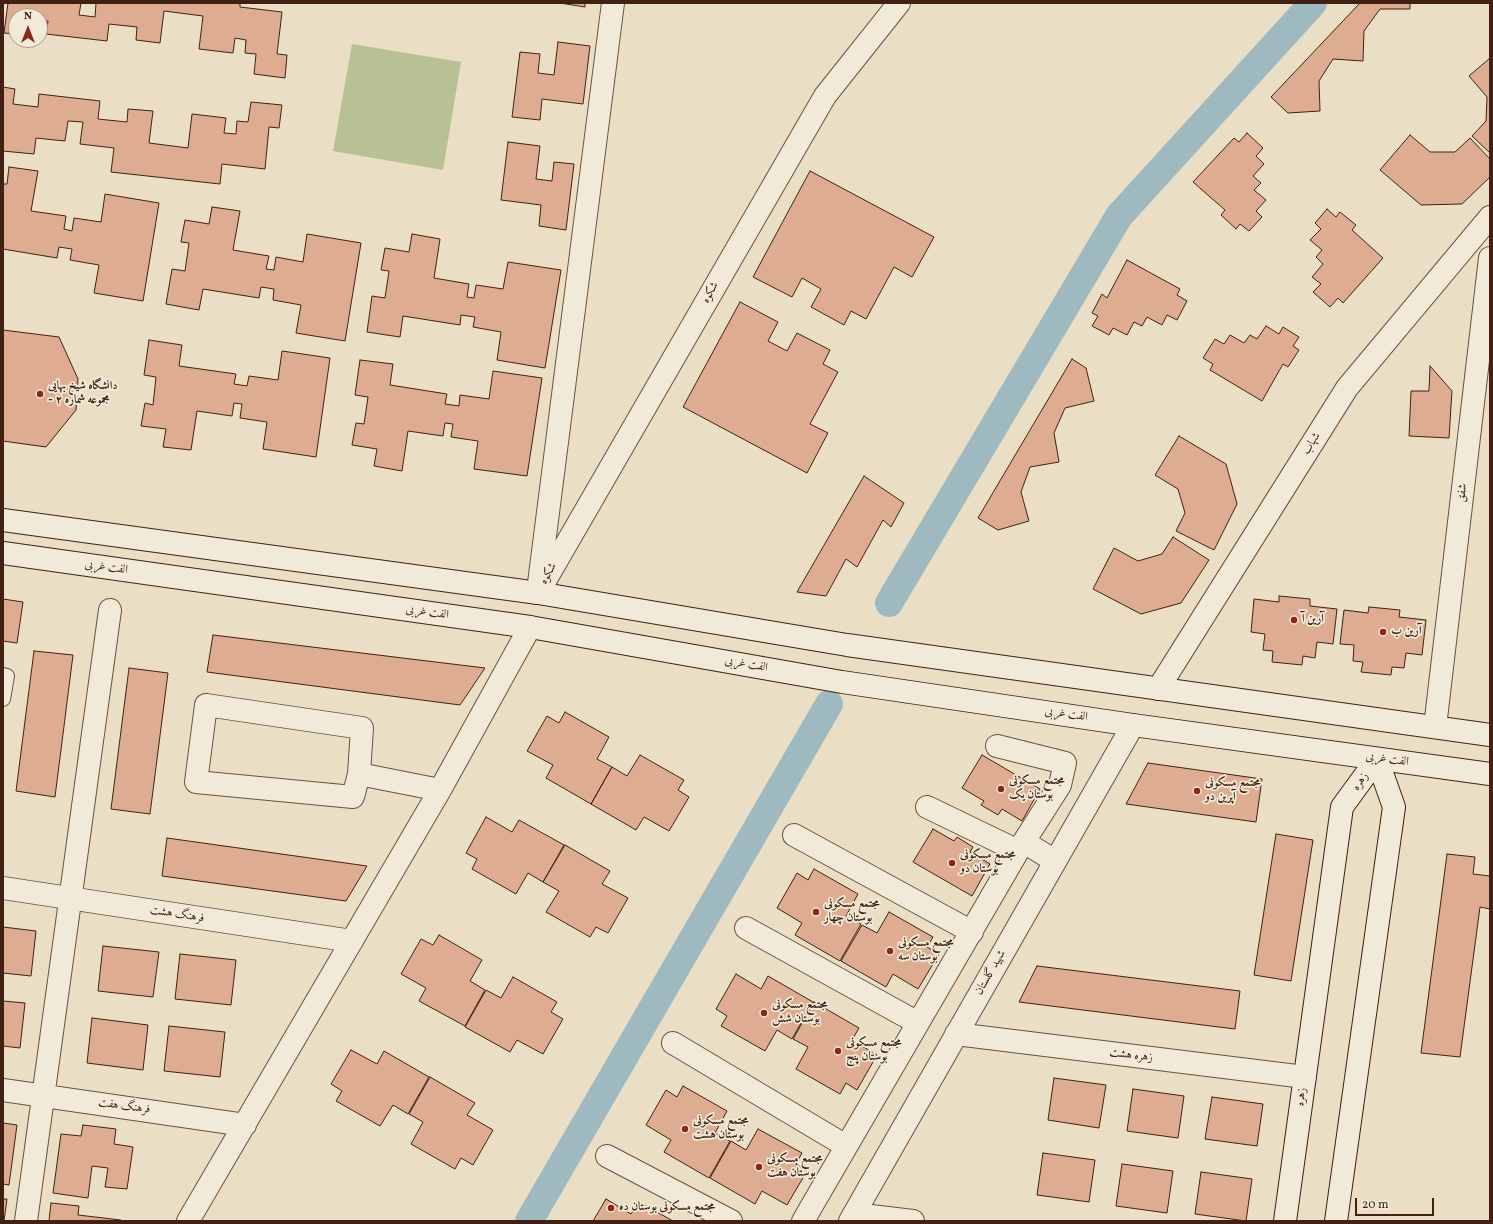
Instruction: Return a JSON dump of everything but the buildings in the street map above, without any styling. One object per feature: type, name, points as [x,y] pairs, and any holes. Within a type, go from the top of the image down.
[{"type":"street","points":[[538,593],[613,3]]},
{"type":"street","name":"شکوه","points":[[538,593],[825,96],[899,3]]},
{"type":"street","name":"شهاب","points":[[1158,689],[1347,388],[1490,217]]},
{"type":"street","name":"شفق","points":[[1435,728],[1490,258]]},
{"type":"street","points":[[3,520],[538,593],[851,646],[1490,735]]},
{"type":"street","name":"الفت غربی","points":[[3,553],[530,627],[842,682],[1133,725],[1490,774]]},
{"type":"street","points":[[26,1221],[110,610]]},
{"type":"street","points":[[188,1221],[440,790],[530,627]]},
{"type":"street","points":[[206,705],[362,728],[359,774],[353,797],[196,782],[206,705]]},
{"type":"street","name":"شهید گلستان","points":[[852,1218],[1133,725]]},
{"type":"street","points":[[803,1221],[1021,847],[1060,785],[1065,763],[997,746]]},
{"type":"street","name":"زهره","points":[[1285,1221],[1342,807],[1377,759]]},
{"type":"street","name":"زهره","points":[[1336,1221],[1394,807],[1377,759]]},
{"type":"street","points":[[359,774],[440,790]]},
{"type":"street","points":[[928,807],[1055,861]]},
{"type":"street","points":[[794,835],[972,932]]},
{"type":"street","name":"فرهنگ هشت","points":[[3,888],[352,941]]},
{"type":"street","points":[[746,928],[918,1023]]},
{"type":"street","name":"زهره هشت","points":[[956,1034],[1305,1078]]},
{"type":"street","points":[[673,1043],[846,1146]]},
{"type":"street","name":"فرهنگ هفت","points":[[3,1090],[244,1125]]},
{"type":"street","points":[[608,1156],[731,1221]]},
{"type":"street","points":[[852,1218],[913,1221]]},
{"type":"lane","points":[[3,675],[7,676],[3,699]]},
{"type":"green space","points":[[352,44],[461,62],[443,170],[333,151]]},
{"type":"waterway","points":[[889,603],[1119,216],[1313,3]]},
{"type":"waterway","points":[[529,1221],[829,704]]},
{"type":"place","name":"دانشگاه شیخ بهایی - مجموعه شماره ۲","points":[[40,394]]},
{"type":"place","name":"آرین آ","points":[[1294,620]]},
{"type":"place","name":"آرین ب","points":[[1383,632]]},
{"type":"place","name":"مجتمع مسکونی بوستان یک","points":[[1001,789]]},
{"type":"place","name":"مجتمع مسکونی آپرین دو","points":[[1197,791]]},
{"type":"place","name":"مجتمع مسکونی بوستان دو","points":[[952,863]]},
{"type":"place","name":"مجتمع مسکونی بوستان چهار","points":[[816,912]]},
{"type":"place","name":"مجتمع مسکونی بوستان سه","points":[[890,951]]},
{"type":"place","name":"مجتمع مسکونی بوستان شش","points":[[764,1013]]},
{"type":"place","name":"مجتمع مسکونی بوستان پنج","points":[[838,1051]]},
{"type":"place","name":"مجتمع مسکونی بوستان هشت","points":[[685,1129]]},
{"type":"place","name":"مجتمع مسکونی بوستان هفت","points":[[759,1167]]},
{"type":"place","name":"مجتمع مسکونی بوستان ده","points":[[611,1208]]}]
